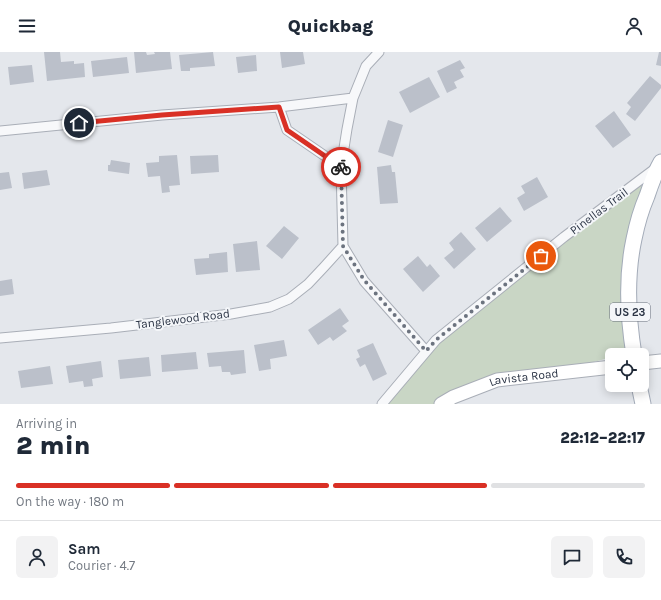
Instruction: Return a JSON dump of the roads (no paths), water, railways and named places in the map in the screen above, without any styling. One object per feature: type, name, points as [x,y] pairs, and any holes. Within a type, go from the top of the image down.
[{"type":"main road","name":"US 23","points":[[633,348],[629,308],[630,264],[633,240],[639,217],[660,164]]},
{"type":"main road","points":[[649,362],[661,361]]},
{"type":"main road","name":"Lavista Road","points":[[441,404],[497,380],[605,368]]},
{"type":"main road","points":[[640,392],[643,404]]},
{"type":"street","points":[[379,52],[366,66],[353,98],[346,128],[341,167],[343,246],[364,280],[426,351]]},
{"type":"street","points":[[0,131],[162,115],[279,107],[353,98]]},
{"type":"street","points":[[279,107],[287,130],[341,167]]},
{"type":"street","name":"Pinellas Trail","points":[[382,404],[436,340],[564,237],[660,164]]},
{"type":"street","name":"Tanglewood Road","points":[[0,338],[111,328],[231,314],[270,307],[289,299],[308,284],[343,246]]}]
